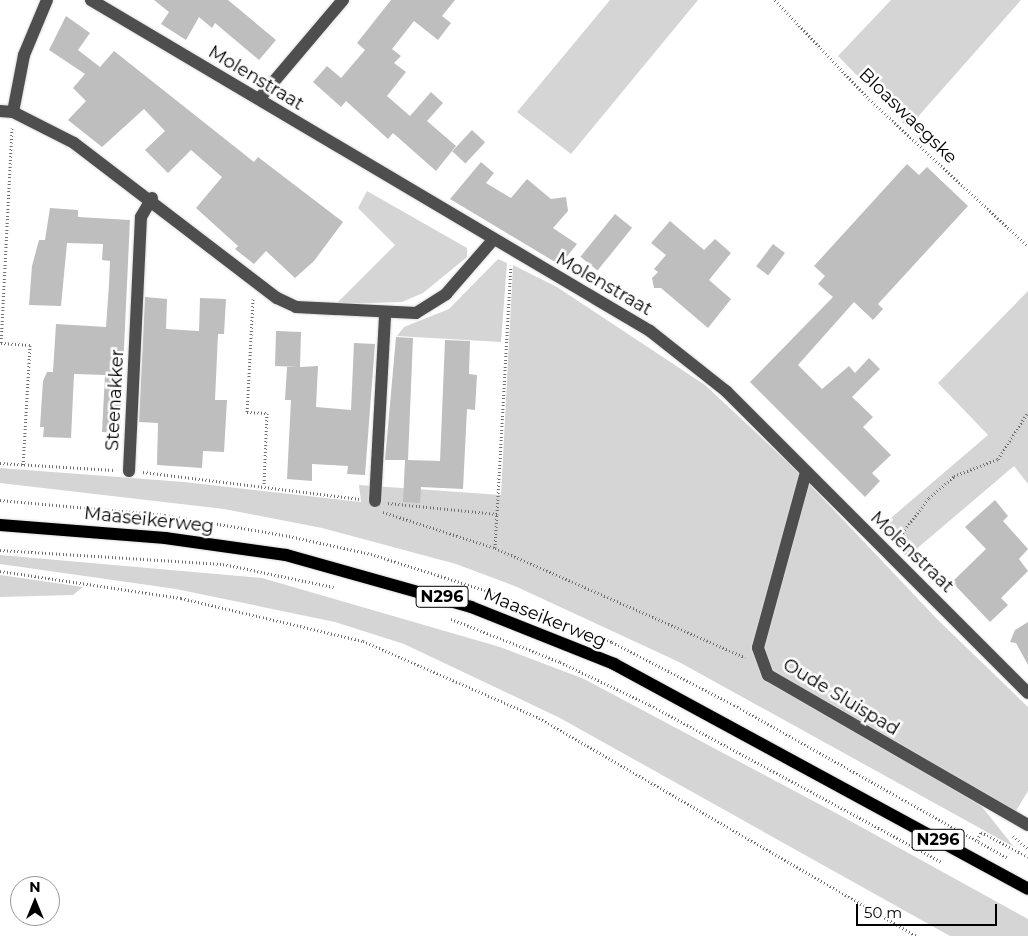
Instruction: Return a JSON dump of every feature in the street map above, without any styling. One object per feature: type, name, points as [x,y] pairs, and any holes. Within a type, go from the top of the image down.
[{"type":"main road","name":"Maaseikerweg","points":[[0,526],[157,537],[278,554],[380,578],[471,607],[614,664],[1028,889]]},
{"type":"street","points":[[47,0],[24,55],[6,112],[74,143],[152,198],[254,280],[296,307],[385,315],[416,313],[433,306],[493,240]]},
{"type":"street","name":"Molenstraat","points":[[91,0],[512,252],[650,331],[726,391],[1028,693]]},
{"type":"street","points":[[259,99],[342,0]]},
{"type":"street","name":"Steenakker","points":[[129,471],[141,217],[152,198]]},
{"type":"street","points":[[375,501],[385,315]]},
{"type":"street","name":"Oude Sluispad","points":[[806,472],[758,648],[761,662],[779,683],[1028,825]]},
{"type":"path","name":"Bloaswaegske","points":[[775,0],[869,99],[1028,246]]},
{"type":"path","points":[[6,112],[1,343],[30,345],[23,464]]},
{"type":"path","points":[[495,548],[512,252]]},
{"type":"path","points":[[254,280],[247,412],[267,413],[264,484]]},
{"type":"path","points":[[885,552],[929,498],[954,476],[998,459],[1028,412]]},
{"type":"path","points":[[0,463],[129,471]]},
{"type":"path","name":"Steenakker","points":[[129,471],[264,484],[375,501],[496,514]]},
{"type":"path","points":[[375,501],[386,516],[495,548],[761,662]]},
{"type":"path","name":"Maaseikerweg","points":[[0,550],[223,564],[339,588]]},
{"type":"path","points":[[0,571],[181,598],[363,641],[539,718],[917,936]]},
{"type":"path","name":"Maaseikerweg","points":[[443,617],[560,662],[650,705],[947,865]]},
{"type":"path","points":[[1011,860],[977,840],[981,832],[1028,857]]},
{"type":"shaded area","points":[[610,0],[698,0],[571,154],[517,112]]},
{"type":"shaded area","points":[[891,0],[1021,0],[908,128],[838,56]]},
{"type":"shaded area","points":[[367,191],[467,248],[467,257],[423,293],[402,302],[336,304],[395,245],[358,208]]},
{"type":"shaded area","points":[[498,259],[507,263],[501,342],[397,336],[404,327],[449,309]]},
{"type":"shaded area","points":[[513,265],[557,287],[705,385],[796,470],[937,619],[1028,707],[1028,791],[1014,814],[963,783],[1014,847],[679,662],[517,587],[456,564],[322,528],[224,509],[0,483],[0,468],[184,482],[361,502],[359,485],[501,495]]},
{"type":"shaded area","points":[[1028,291],[1028,484],[1014,466],[907,557],[878,529],[988,435],[938,383]]},
{"type":"shaded area","points":[[0,555],[262,578],[500,647],[584,679],[834,812],[1028,919],[1028,936],[950,936],[560,718],[404,644],[335,622],[176,589],[0,564]]},
{"type":"shaded area","points":[[0,575],[83,587],[73,595],[0,597]]},
{"type":"building","points":[[154,0],[228,0],[276,40],[259,60],[215,23],[212,28],[199,17],[186,40],[161,24],[169,12]]},
{"type":"building","points":[[391,0],[455,0],[442,16],[451,23],[438,40],[414,21],[392,49],[401,56],[394,63],[406,72],[387,96],[410,116],[431,92],[443,103],[427,121],[456,146],[436,171],[393,133],[388,139],[346,101],[341,107],[313,82],[327,66],[341,78],[365,50],[357,43]]},
{"type":"building","points":[[66,16],[90,33],[78,50],[100,67],[114,51],[254,162],[258,157],[343,222],[314,261],[295,278],[266,251],[254,264],[235,249],[238,246],[196,208],[222,177],[191,150],[168,173],[145,150],[165,131],[144,109],[102,147],[68,120],[86,101],[73,88],[85,74],[49,50]]},
{"type":"building","points":[[472,130],[485,142],[465,163],[452,151]]},
{"type":"building","points":[[481,162],[494,173],[486,183],[511,198],[527,179],[551,199],[566,197],[568,211],[553,228],[577,244],[560,265],[450,199]]},
{"type":"building","points":[[907,164],[919,175],[927,167],[968,206],[878,304],[883,309],[873,320],[854,302],[798,365],[822,389],[849,366],[855,373],[869,358],[880,369],[852,397],[873,417],[863,427],[891,455],[872,473],[880,481],[865,497],[750,382],[833,297],[818,284],[825,276],[814,266]]},
{"type":"building","points":[[50,208],[78,210],[78,217],[130,220],[120,433],[102,432],[105,375],[74,374],[71,438],[43,437],[44,427],[40,427],[43,381],[47,372],[53,372],[56,324],[106,327],[110,261],[102,260],[103,244],[67,243],[61,306],[29,305],[32,266],[39,240],[45,240]]},
{"type":"building","points":[[615,214],[632,228],[597,271],[580,257]]},
{"type":"building","points":[[670,221],[704,250],[715,239],[731,253],[709,280],[731,299],[708,328],[661,288],[654,288],[652,278],[658,272],[654,269],[666,255],[651,243]]},
{"type":"building","points":[[773,244],[785,253],[768,275],[756,266]]},
{"type":"building","points":[[145,297],[167,299],[166,329],[199,331],[200,298],[226,299],[224,334],[218,334],[215,400],[227,400],[224,452],[203,451],[202,468],[157,465],[158,423],[139,422]]},
{"type":"building","points":[[276,331],[301,332],[300,367],[318,366],[316,407],[351,410],[354,343],[375,344],[365,475],[347,474],[348,466],[312,464],[312,481],[287,479],[291,400],[285,400],[287,367],[298,367],[275,366]]},
{"type":"building","points":[[396,337],[413,338],[408,460],[440,461],[445,340],[470,341],[469,374],[477,375],[475,410],[467,409],[463,489],[421,487],[420,503],[403,502],[405,460],[385,460]]},
{"type":"building","points":[[995,500],[1008,516],[1003,521],[1028,549],[1019,559],[1028,571],[1001,598],[1008,605],[990,622],[952,582],[986,549],[965,527]]},
{"type":"building","points":[[1028,622],[1028,665],[1016,643],[1010,642],[1015,630]]}]
